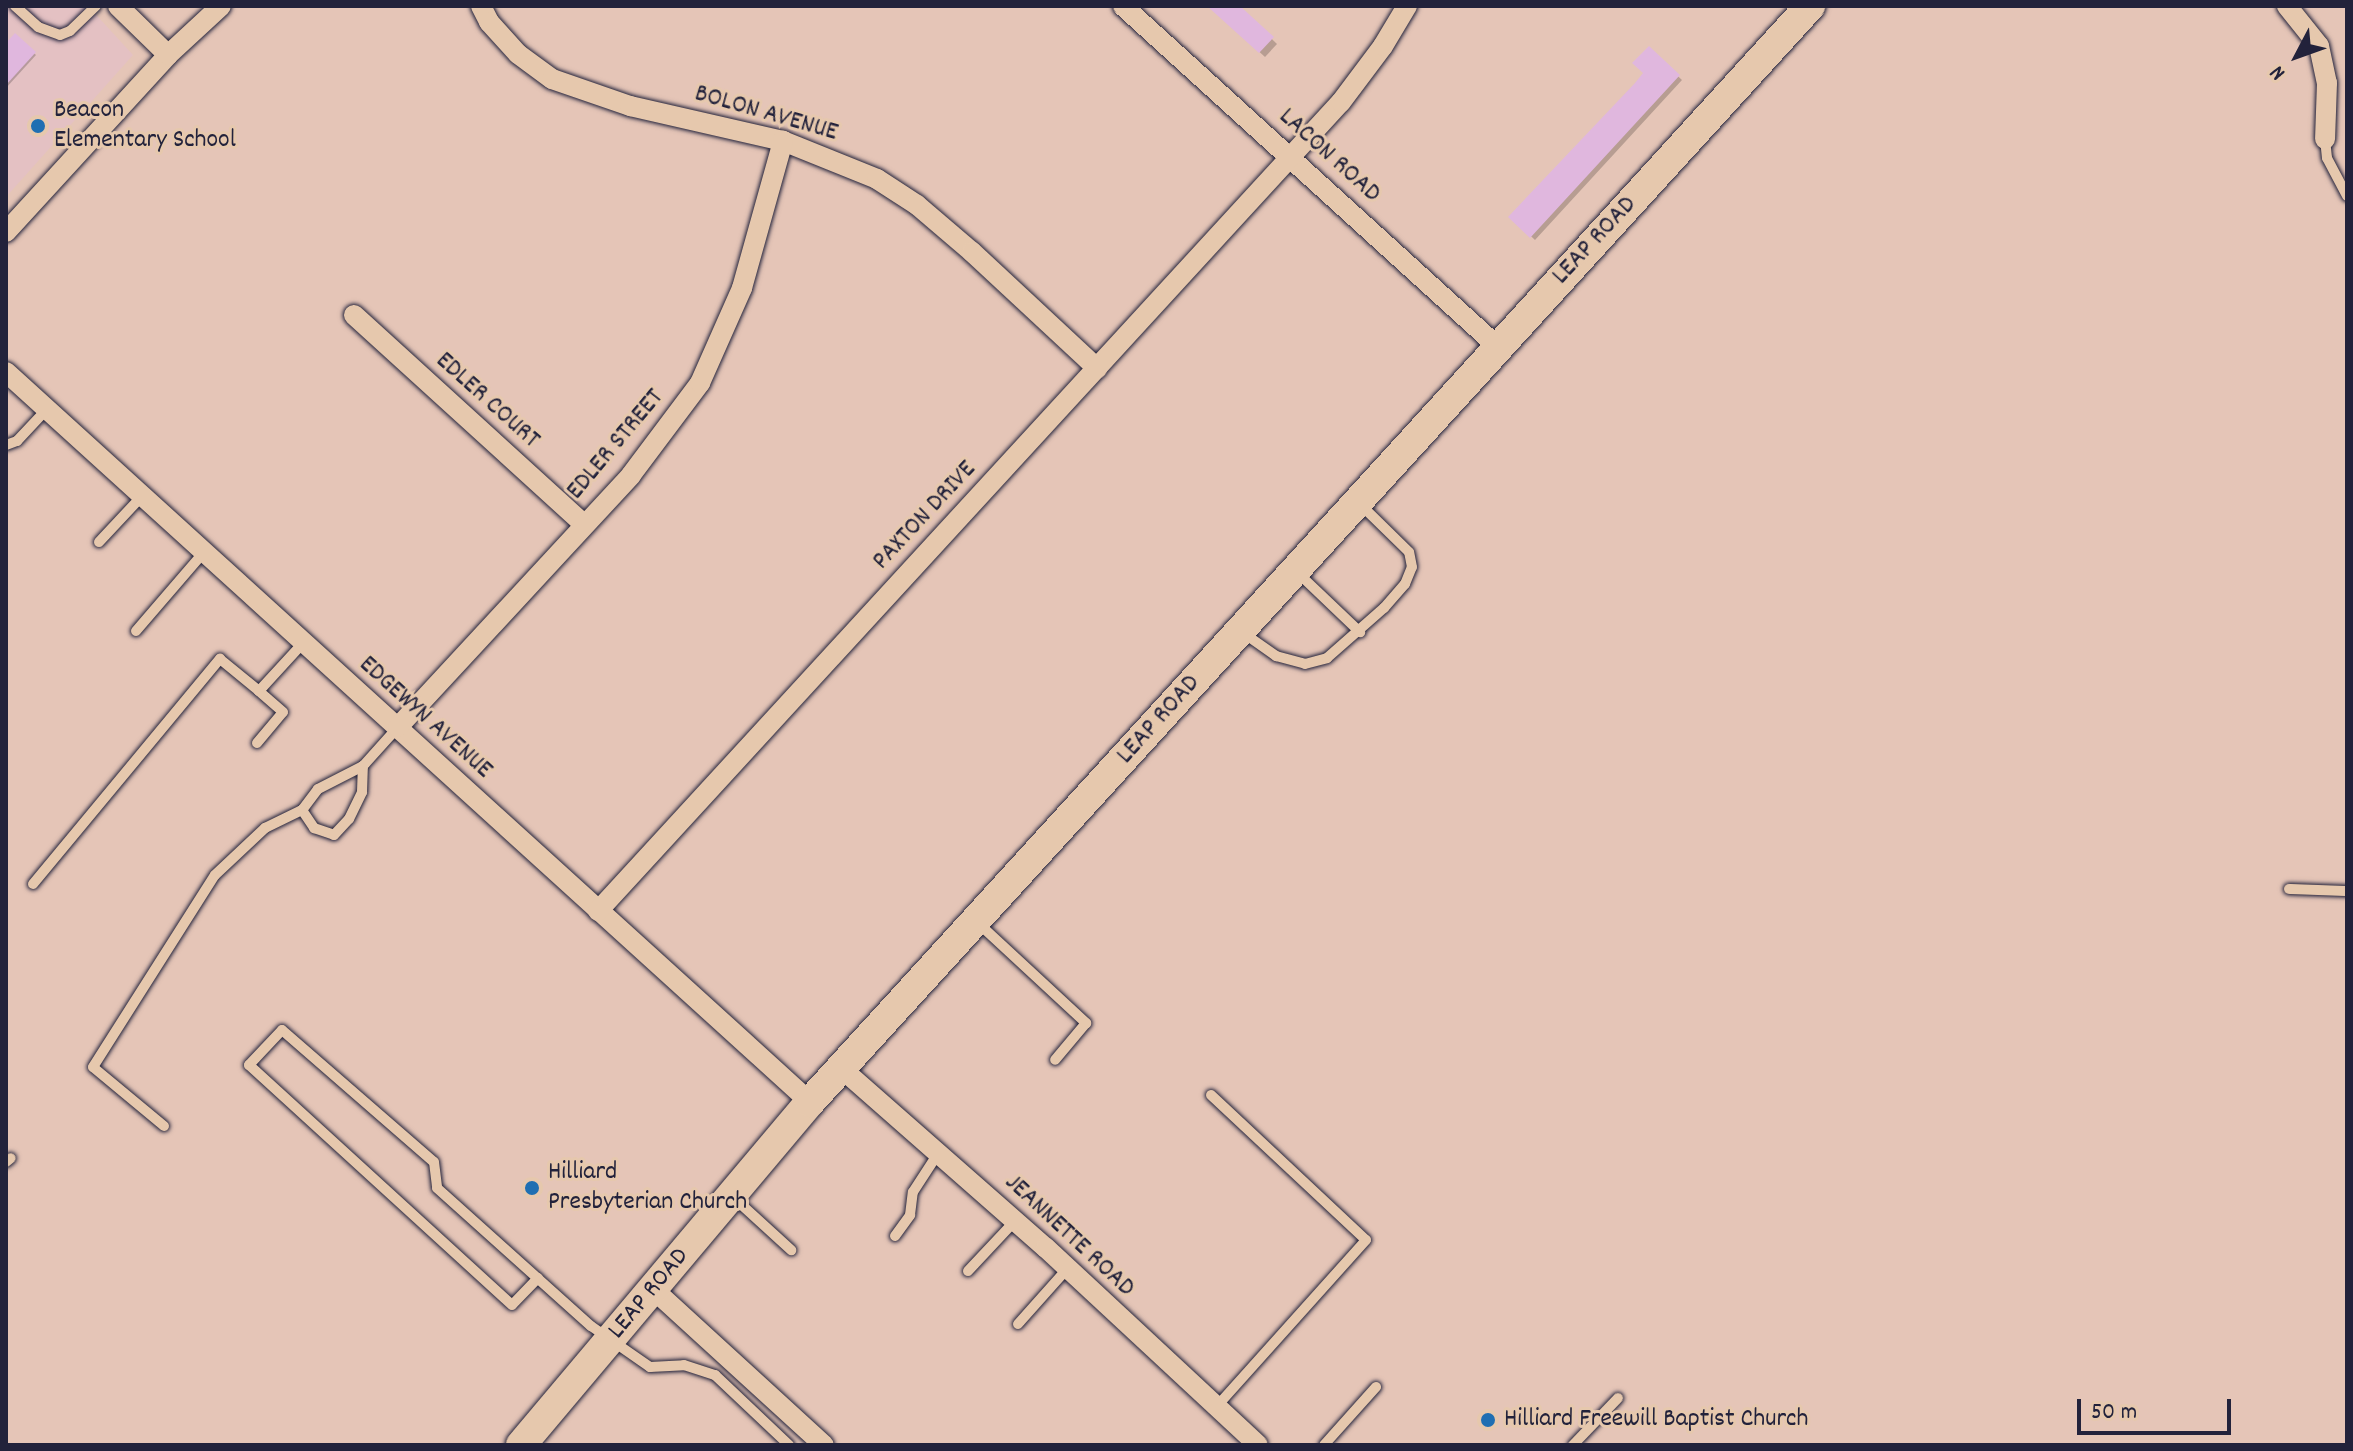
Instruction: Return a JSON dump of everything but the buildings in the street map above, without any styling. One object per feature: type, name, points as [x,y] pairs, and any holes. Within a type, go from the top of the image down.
[{"type":"street","points":[[118,6],[168,55]]},
{"type":"street","points":[[6,232],[168,55],[221,6]]},
{"type":"street","name":"BOLON AVENUE","points":[[481,6],[489,22],[518,54],[552,79],[630,106],[783,141],[877,179],[917,205],[1097,368]]},
{"type":"street","name":"LACON ROAD","points":[[1123,6],[1498,347]]},
{"type":"street","name":"PAXTON DRIVE","points":[[598,911],[1350,91],[1407,6]]},
{"type":"street","name":"LEAP ROAD","points":[[521,1445],[810,1102],[1810,6]]},
{"type":"street","points":[[2287,6],[2319,46],[2327,83],[2325,139]]},
{"type":"street","name":"EDLER STREET","points":[[398,727],[631,475],[700,383],[742,288],[783,141]]},
{"type":"street","name":"EDLER COURT","points":[[354,315],[584,524]]},
{"type":"street","name":"EDGEWYN AVENUE","points":[[6,372],[810,1102]]},
{"type":"street","name":"JEANNETTE ROAD","points":[[841,1068],[939,1152],[1258,1445]]},
{"type":"street","points":[[653,1289],[824,1445]]},
{"type":"lane","points":[[15,6],[38,27],[60,35],[79,24],[96,6]]},
{"type":"lane","points":[[2325,139],[2327,158],[2347,196]]},
{"type":"lane","points":[[6,445],[17,441],[47,409]]},
{"type":"lane","points":[[99,542],[142,496]]},
{"type":"lane","points":[[1240,631],[1276,656],[1305,664],[1327,658],[1360,632],[1405,584],[1412,567],[1409,552],[1357,502]]},
{"type":"lane","points":[[136,631],[204,552]]},
{"type":"lane","points":[[1295,570],[1360,632]]},
{"type":"lane","points":[[259,691],[303,643]]},
{"type":"lane","points":[[33,884],[220,659],[283,712],[257,743]]},
{"type":"lane","points":[[164,1126],[93,1067],[215,875],[265,828],[302,810],[318,789],[363,766],[398,727]]},
{"type":"lane","points":[[302,810],[314,828],[334,835],[349,819],[362,792],[363,766]]},
{"type":"lane","points":[[2289,889],[2347,891]]},
{"type":"lane","points":[[975,921],[1086,1023],[1055,1060]]},
{"type":"lane","points":[[538,1278],[512,1305],[249,1065],[282,1030],[434,1162],[437,1188],[610,1340],[650,1367],[684,1365],[715,1375],[789,1445]]},
{"type":"lane","points":[[1211,1095],[1366,1240],[1216,1407]]},
{"type":"lane","points":[[895,1236],[910,1215],[913,1192],[939,1152]]},
{"type":"lane","points":[[732,1195],[791,1250]]},
{"type":"lane","points":[[968,1271],[1015,1221]]},
{"type":"lane","points":[[1018,1324],[1067,1269]]},
{"type":"lane","points":[[1324,1445],[1376,1387]]},
{"type":"lane","points":[[1573,1445],[1618,1398]]},
{"type":"shaded area","name":"Beacon Elementary School","points":[[6,6],[88,6],[133,55],[6,197]]},
{"type":"place","name":"Beacon Elementary School","points":[[38,126]]},
{"type":"place","name":"Hilliard Presbyterian Church","points":[[532,1188]]},
{"type":"place","name":"Hilliard Freewill Baptist Church","points":[[1488,1420]]}]
